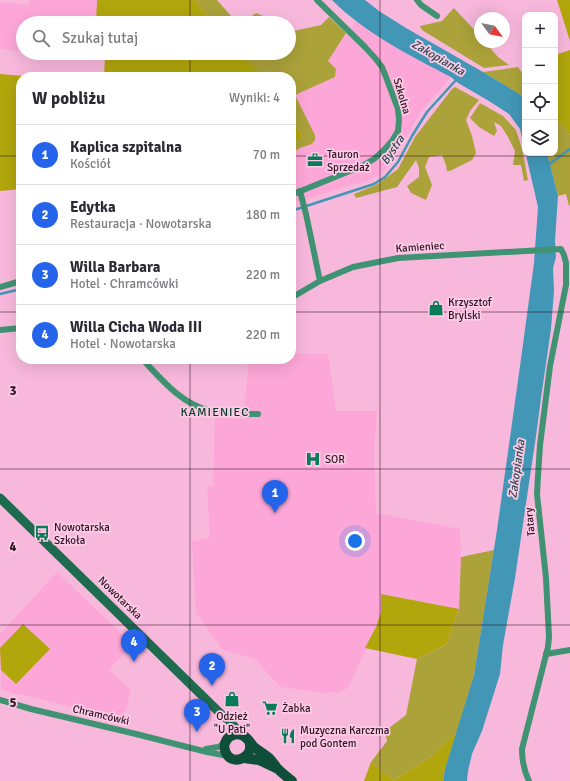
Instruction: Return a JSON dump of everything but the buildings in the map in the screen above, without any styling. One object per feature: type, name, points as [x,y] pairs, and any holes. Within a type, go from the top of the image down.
[{"type":"main road","name":"Nowotarska","points":[[0,498],[230,721],[239,734]]},
{"type":"main road","points":[[224,716],[229,730],[225,748],[228,756],[237,760],[244,758],[259,760],[278,768]]},
{"type":"main road","points":[[227,741],[233,735],[239,734],[245,736],[292,781]]},
{"type":"main road","points":[[244,758],[250,751],[249,741]]},
{"type":"street","name":"Szkolna","points":[[296,193],[362,166],[374,159],[392,141],[398,131],[398,109],[382,67],[364,46],[317,0]]},
{"type":"street","points":[[417,0],[421,6],[437,16]]},
{"type":"street","points":[[300,191],[320,281]]},
{"type":"street","name":"Tatary","points":[[524,252],[561,249],[567,269],[566,285],[550,366],[539,450],[538,494],[546,578],[549,637],[548,647],[522,749],[524,768],[529,781]]},
{"type":"street","name":"Kamieniec","points":[[296,295],[320,281],[353,267],[398,258],[491,252],[524,252]]},
{"type":"street","points":[[0,287],[16,282]]},
{"type":"street","points":[[0,330],[16,328]]},
{"type":"street","points":[[147,364],[164,382],[187,401],[207,410],[235,414],[258,414]]},
{"type":"street","points":[[546,654],[570,650]]},
{"type":"street","name":"Chramcówki","points":[[0,700],[31,709],[228,756]]},
{"type":"street","name":"Chramcówki","points":[[197,749],[218,748],[227,741]]},
{"type":"shaded area","points":[[30,0],[97,0],[96,16],[16,16],[16,50],[0,49],[0,2],[29,5]]},
{"type":"shaded area","points":[[97,0],[195,0],[208,16],[96,16]]},
{"type":"shaded area","points":[[195,0],[217,0],[231,16],[208,16]]},
{"type":"shaded area","points":[[557,0],[570,0],[570,41]]},
{"type":"shaded area","points":[[454,8],[474,30],[474,48],[490,48],[498,57],[509,65],[484,68],[422,30],[420,26],[442,21]]},
{"type":"shaded area","points":[[256,13],[263,16],[252,16]]},
{"type":"shaded area","points":[[329,17],[346,33],[328,61],[336,69],[335,77],[296,95],[296,72],[260,72],[245,60],[296,60],[296,30],[321,25]]},
{"type":"shaded area","points":[[356,22],[374,35],[451,77],[419,114],[392,163],[380,175],[365,182],[296,202],[296,151],[312,144],[313,131],[296,99],[296,94],[335,77],[327,61],[346,33]]},
{"type":"shaded area","points":[[570,50],[570,135],[558,121],[558,54]]},
{"type":"shaded area","points":[[105,60],[246,60],[264,72],[104,72]]},
{"type":"shaded area","points":[[518,67],[522,73],[522,96],[521,95],[483,72]]},
{"type":"shaded area","points":[[0,74],[16,75],[16,189],[0,191]]},
{"type":"shaded area","points":[[455,87],[479,100],[470,111],[466,120],[476,153],[472,160],[450,171],[447,171],[442,155],[429,157],[425,167],[432,185],[426,200],[411,193],[407,186],[419,177],[419,168],[416,160],[397,187],[356,198],[354,194],[376,185],[398,169],[415,137]]},
{"type":"shaded area","points":[[296,97],[315,135],[315,140],[312,144],[296,151],[296,142],[303,138],[296,125]]},
{"type":"shaded area","points":[[480,103],[503,116],[516,130],[522,149],[522,156],[523,156],[528,180],[524,181],[521,165],[513,165],[515,151],[501,126],[494,122],[497,131],[494,136],[479,127],[470,118]]},
{"type":"shaded area","points":[[558,121],[570,135],[570,205],[569,206],[566,194],[558,196],[548,156],[558,156]]},
{"type":"shaded area","points":[[296,125],[303,138],[296,142]]},
{"type":"shaded area","points":[[296,354],[328,354],[336,411],[377,411],[374,452],[376,513],[460,529],[461,557],[459,609],[381,594],[381,612],[376,627],[348,688],[339,692],[326,693],[280,687],[255,659],[223,650],[196,613],[192,542],[210,537],[207,487],[213,486],[215,417],[243,419],[248,364],[296,364]]},
{"type":"shaded area","points":[[494,550],[474,675],[457,732],[429,758],[394,780],[371,762],[387,741],[385,731],[406,715],[417,659],[447,644],[459,609],[461,557]]},
{"type":"shaded area","points":[[57,572],[132,644],[109,670],[131,690],[123,719],[1,690],[0,634]]},
{"type":"shaded area","points":[[381,594],[459,609],[447,644],[417,659],[365,648],[376,627],[381,612]]},
{"type":"shaded area","points":[[23,624],[50,649],[16,684],[1,670],[0,648]]},
{"type":"shaded area","points":[[457,732],[445,769],[443,781],[364,781],[371,762],[394,780],[429,758]]},
{"type":"water","name":"Zakopianka","points":[[332,0],[365,0],[406,28],[521,95],[522,138],[520,129],[509,114],[458,83],[451,77],[388,43],[345,12]]},
{"type":"water","name":"Zakopianka","points":[[527,156],[548,156],[558,196],[555,240],[556,257],[553,268],[554,291],[551,329],[515,578],[503,645],[500,674],[482,731],[472,754],[467,781],[443,781],[445,769],[474,675],[497,530],[521,359],[534,263],[538,207]]},
{"type":"waterway","name":"Bystra","points":[[296,209],[374,184],[385,177],[398,162],[427,112],[456,80]]},
{"type":"waterway","points":[[548,165],[570,149]]},
{"type":"waterway","name":"Bystra","points":[[0,294],[16,290]]},
{"type":"place","name":"Tauron Sprzedaż","points":[[315,160]]},
{"type":"place","name":"Krzysztof Brylski","points":[[436,308]]},
{"type":"place","name":"SOR","points":[[313,459]]},
{"type":"place","name":"Kaplica szpitalna","points":[[275,513]]},
{"type":"place","name":"Nowotarska Szkoła","points":[[42,533]]},
{"type":"place","name":"Willa Cicha Woda III","points":[[134,662]]},
{"type":"place","name":"Edytka","points":[[212,686]]},
{"type":"place","name":"Odzież \"U Pati\"","points":[[232,699]]},
{"type":"place","name":"Żabka","points":[[270,708]]},
{"type":"place","name":"Willa Barbara","points":[[197,732]]},
{"type":"place","name":"Muzyczna Karczma pod Gontem","points":[[288,736]]},
{"type":"district","name":"KAMIENIEC","points":[[215,412]]}]
